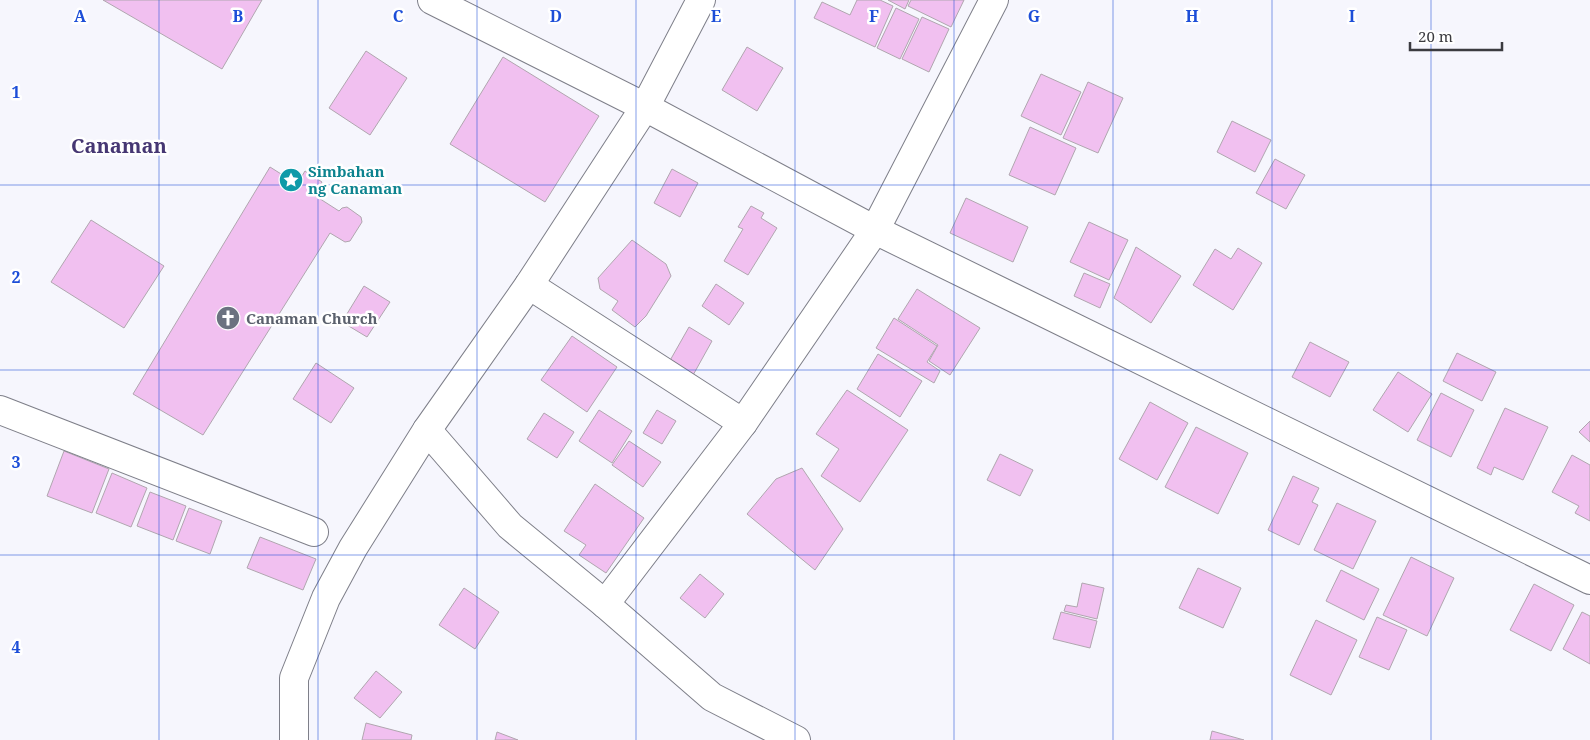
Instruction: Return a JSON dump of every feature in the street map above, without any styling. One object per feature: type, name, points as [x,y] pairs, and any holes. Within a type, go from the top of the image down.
[{"type":"street","points":[[432,0],[645,108],[875,230],[1590,580]]},
{"type":"street","points":[[294,740],[294,678],[326,598],[357,541],[427,430],[529,285],[645,108],[701,0]]},
{"type":"street","points":[[605,604],[743,423],[875,230],[994,0]]},
{"type":"street","points":[[529,285],[743,423]]},
{"type":"street","points":[[0,410],[314,532]]},
{"type":"street","points":[[427,430],[510,526],[605,604],[712,698],[796,740]]},
{"type":"building","points":[[103,0],[262,0],[222,69]]},
{"type":"building","points":[[857,0],[880,0],[893,6],[875,47],[814,18],[822,2],[850,15]]},
{"type":"building","points":[[888,0],[909,0],[905,9]]},
{"type":"building","points":[[911,0],[964,0],[951,27],[908,6]]},
{"type":"building","points":[[896,8],[919,19],[900,59],[877,48]]},
{"type":"building","points":[[922,17],[949,29],[929,72],[902,59]]},
{"type":"building","points":[[747,47],[783,68],[757,111],[722,90]]},
{"type":"building","points":[[366,51],[407,78],[370,135],[329,108]]},
{"type":"building","points":[[503,57],[599,116],[545,202],[450,144]]},
{"type":"building","points":[[1041,74],[1081,92],[1061,135],[1021,116]]},
{"type":"building","points":[[1088,82],[1123,98],[1098,153],[1063,138]]},
{"type":"building","points":[[1232,121],[1271,140],[1255,172],[1217,152]]},
{"type":"building","points":[[1030,127],[1076,148],[1055,195],[1009,175]]},
{"type":"building","points":[[1275,159],[1305,175],[1286,209],[1256,193]]},
{"type":"building","name":"Canaman Church","points":[[270,167],[297,184],[305,171],[322,182],[314,195],[339,211],[347,207],[361,217],[362,222],[350,241],[345,242],[330,233],[203,435],[133,394]]},
{"type":"building","points":[[672,169],[698,183],[680,217],[654,203]]},
{"type":"building","points":[[966,198],[1028,227],[1013,262],[950,233]]},
{"type":"building","points":[[751,206],[764,213],[761,218],[777,228],[748,275],[724,261],[743,229],[738,227]]},
{"type":"building","points":[[91,220],[164,266],[124,328],[51,282]]},
{"type":"building","points":[[1089,222],[1128,240],[1109,280],[1070,262]]},
{"type":"building","points":[[632,240],[666,264],[671,276],[646,316],[635,327],[612,310],[618,301],[600,289],[598,278]]},
{"type":"building","points":[[1136,247],[1181,276],[1151,323],[1114,298]]},
{"type":"building","points":[[1238,248],[1262,263],[1233,310],[1193,285],[1215,249],[1231,259]]},
{"type":"building","points":[[1084,273],[1110,284],[1100,308],[1074,296]]},
{"type":"building","points":[[716,284],[744,303],[729,325],[702,306]]},
{"type":"building","points":[[364,286],[390,302],[367,337],[342,322]]},
{"type":"building","points":[[917,289],[980,328],[950,375],[929,361],[938,345],[898,319]]},
{"type":"building","points":[[894,318],[937,346],[927,362],[940,371],[934,383],[876,348]]},
{"type":"building","points":[[689,327],[712,341],[692,377],[668,364]]},
{"type":"building","points":[[572,336],[617,367],[587,412],[541,380]]},
{"type":"building","points":[[1310,342],[1349,362],[1330,397],[1292,377]]},
{"type":"building","points":[[1457,353],[1496,372],[1482,401],[1443,381]]},
{"type":"building","points":[[878,354],[922,381],[900,417],[857,389]]},
{"type":"building","points":[[316,363],[354,388],[331,423],[293,399]]},
{"type":"building","points":[[1398,372],[1432,394],[1408,432],[1373,410]]},
{"type":"building","points":[[847,390],[908,430],[860,502],[821,476],[839,449],[816,434]]},
{"type":"building","points":[[1441,393],[1474,410],[1451,457],[1417,440]]},
{"type":"building","points":[[1150,402],[1188,423],[1157,480],[1119,459]]},
{"type":"building","points":[[1505,408],[1548,427],[1523,480],[1494,467],[1491,475],[1477,468]]},
{"type":"building","points":[[599,410],[632,431],[612,463],[579,441]]},
{"type":"building","points":[[657,410],[676,421],[662,444],[643,433]]},
{"type":"building","points":[[544,413],[574,432],[557,458],[527,439]]},
{"type":"building","points":[[1590,421],[1590,442],[1579,432]]},
{"type":"building","points":[[1196,427],[1248,453],[1218,514],[1165,487]]},
{"type":"building","points":[[629,441],[661,462],[643,487],[612,465]]},
{"type":"building","points":[[64,451],[109,469],[92,513],[47,496]]},
{"type":"building","points":[[1000,454],[1033,470],[1020,496],[987,480]]},
{"type":"building","points":[[1572,455],[1590,465],[1590,521],[1575,513],[1579,506],[1552,492]]},
{"type":"building","points":[[802,468],[843,529],[815,570],[747,514],[776,479]]},
{"type":"building","points":[[112,473],[147,488],[131,527],[96,513]]},
{"type":"building","points":[[1293,476],[1319,488],[1312,502],[1318,505],[1299,545],[1268,530]]},
{"type":"building","points":[[595,484],[644,518],[606,573],[579,555],[586,545],[564,531]]},
{"type":"building","points":[[150,492],[186,506],[173,540],[137,526]]},
{"type":"building","points":[[1337,503],[1376,521],[1353,569],[1314,550]]},
{"type":"building","points":[[189,508],[222,521],[210,554],[176,541]]},
{"type":"building","points":[[260,537],[316,559],[303,590],[247,568]]},
{"type":"building","points":[[1411,557],[1454,578],[1427,636],[1383,615]]},
{"type":"building","points":[[1198,568],[1241,588],[1223,628],[1179,608]]},
{"type":"building","points":[[1341,570],[1379,589],[1364,620],[1326,601]]},
{"type":"building","points":[[700,574],[724,594],[705,618],[680,598]]},
{"type":"building","points":[[1082,583],[1104,588],[1097,619],[1064,611],[1066,605],[1077,607]]},
{"type":"building","points":[[1534,584],[1574,605],[1551,651],[1510,630]]},
{"type":"building","points":[[464,588],[499,612],[475,649],[439,625]]},
{"type":"building","points":[[1061,612],[1097,621],[1090,648],[1053,639]]},
{"type":"building","points":[[1582,612],[1590,616],[1590,664],[1563,649]]},
{"type":"building","points":[[1377,617],[1407,630],[1389,670],[1359,657]]},
{"type":"building","points":[[1316,620],[1357,640],[1331,695],[1290,675]]},
{"type":"building","points":[[376,671],[402,692],[380,718],[354,698]]},
{"type":"building","points":[[366,723],[412,735],[411,740],[362,740]]},
{"type":"building","points":[[1212,731],[1244,740],[1210,740]]},
{"type":"building","points":[[497,732],[518,740],[495,740]]},
{"type":"place","name":"Simbahan ng Canaman","points":[[291,180]]},
{"type":"place","name":"Canaman Church","points":[[228,318]]},
{"type":"district","name":"Canaman","points":[[119,145]]}]
